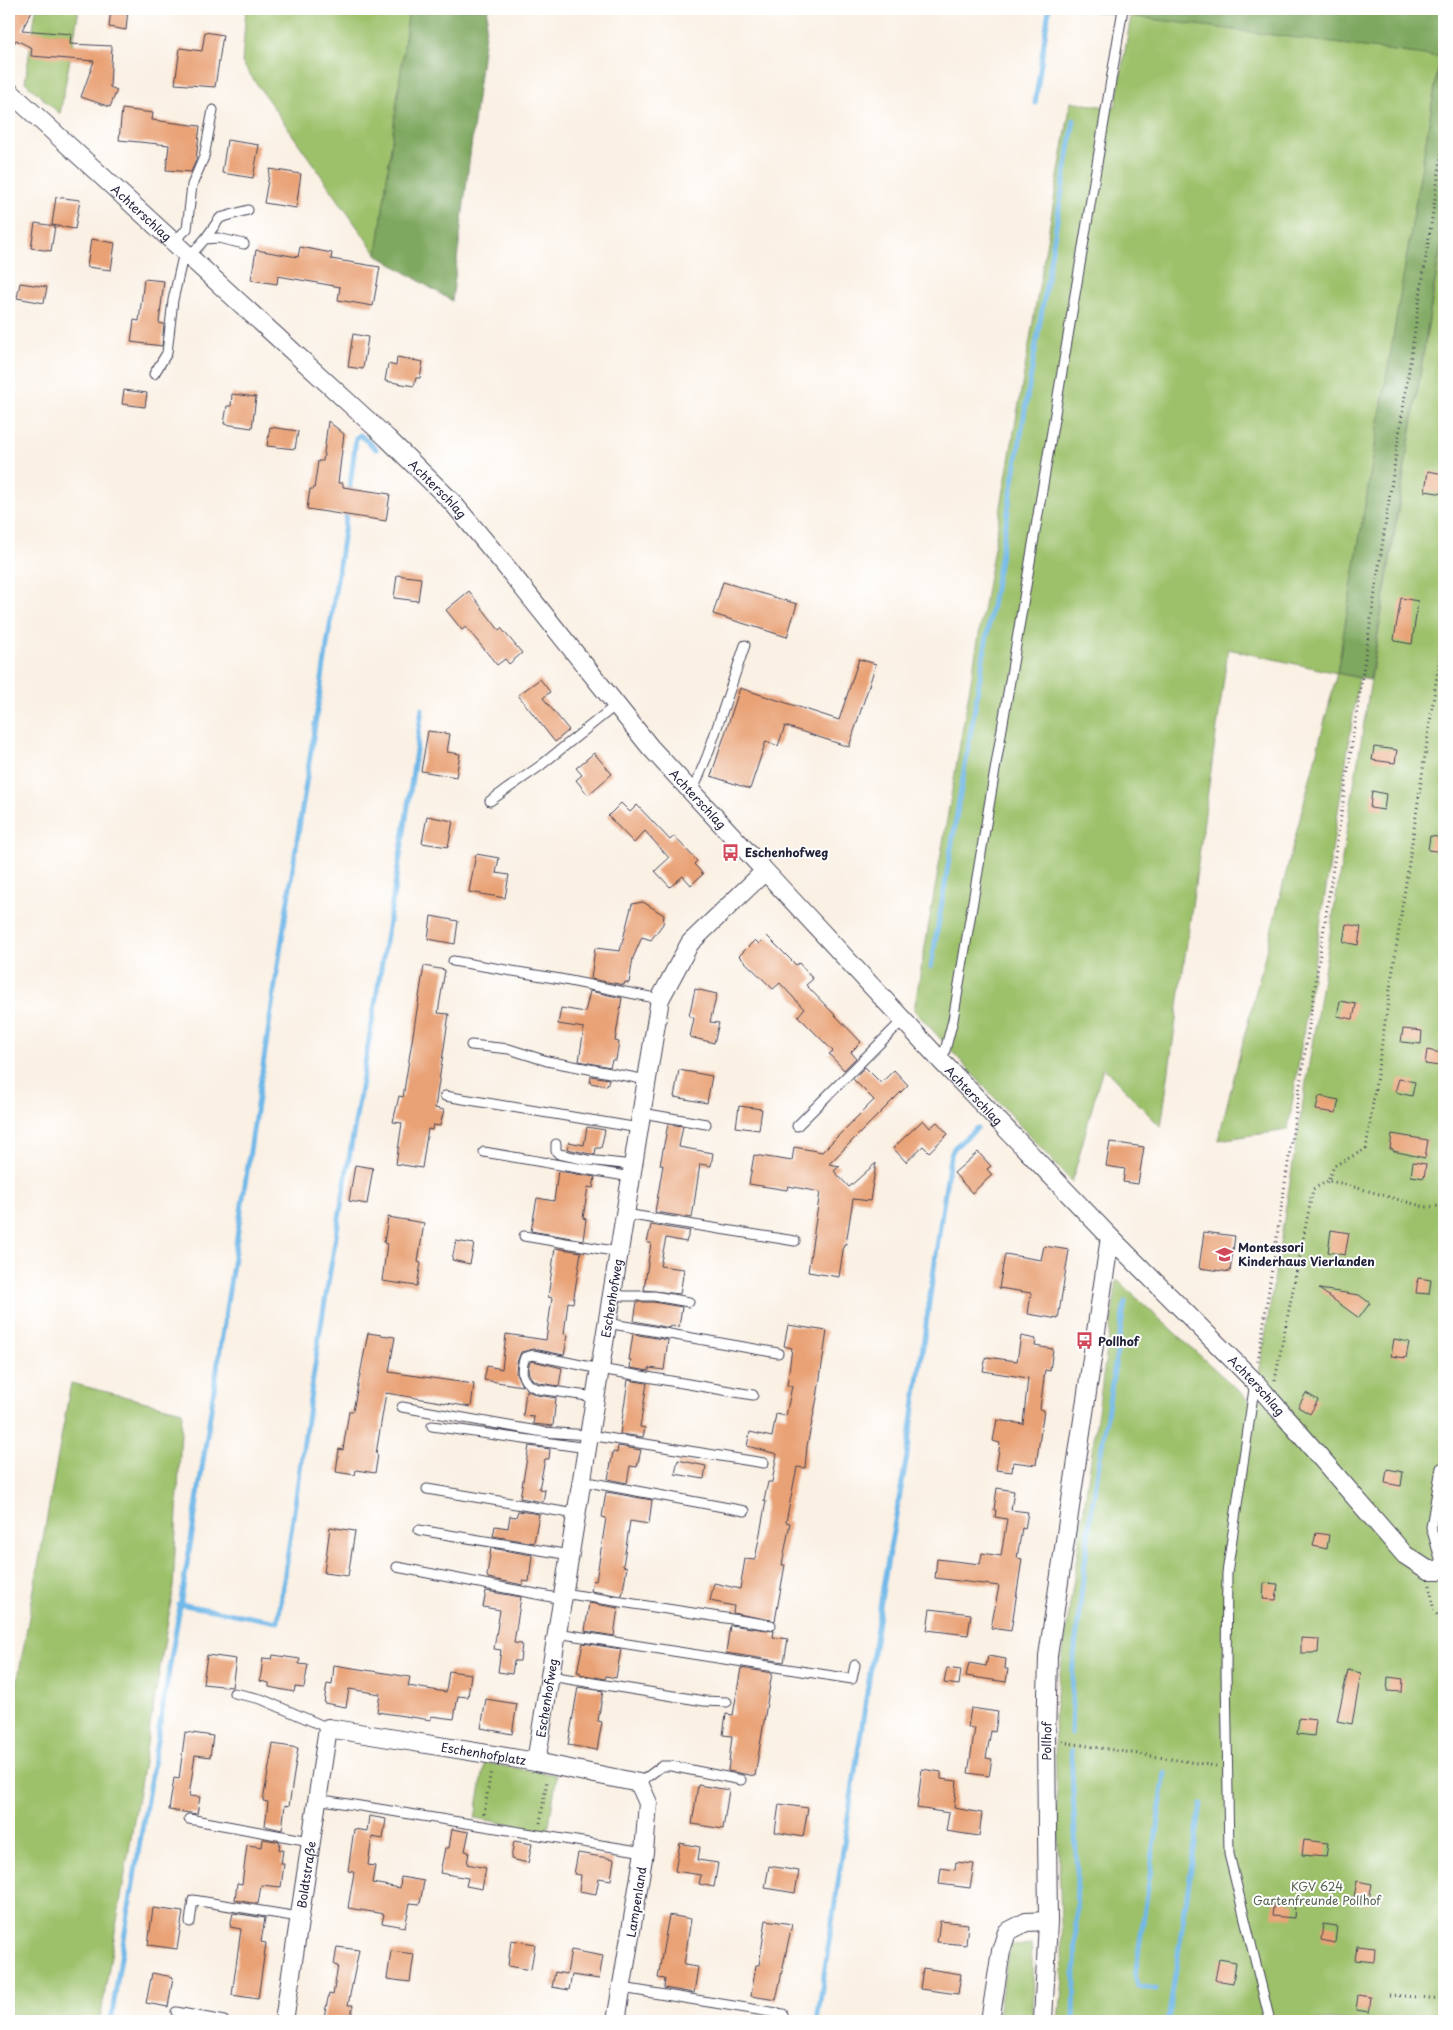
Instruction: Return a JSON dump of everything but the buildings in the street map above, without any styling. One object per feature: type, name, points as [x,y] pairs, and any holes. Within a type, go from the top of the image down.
[{"type":"street","name":"Achterschlag","points":[[9,91],[387,438],[452,502],[503,562],[650,747],[764,872],[942,1062],[1110,1237],[1255,1382],[1405,1555],[1438,1570]]},
{"type":"street","name":"Eschenhofweg","points":[[543,1764],[550,1676],[660,999],[690,943],[764,872]]},
{"type":"street","name":"Pollhof","points":[[1043,2021],[1048,1921],[1046,1739],[1048,1656],[1110,1237]]},
{"type":"street","name":"Eschenhofplatz","points":[[328,1728],[493,1755],[639,1783]]},
{"type":"street","name":"Boldtstraße","points":[[284,2021],[328,1728]]},
{"type":"street","name":"Lampenland","points":[[616,2021],[644,1852],[648,1803],[639,1783]]},
{"type":"street","points":[[990,2021],[1001,1951],[1007,1932],[1026,1922],[1048,1921]]},
{"type":"lane","points":[[942,1062],[955,1010],[1123,9]]},
{"type":"lane","points":[[154,374],[167,353],[173,300],[187,229],[192,185],[204,157],[213,110]]},
{"type":"lane","points":[[205,239],[220,218],[248,210]]},
{"type":"lane","points":[[182,250],[205,239],[218,238],[244,244]]},
{"type":"lane","points":[[692,793],[708,754],[745,645]]},
{"type":"lane","points":[[490,801],[540,766],[616,706]]},
{"type":"lane","points":[[453,961],[560,979],[660,999]]},
{"type":"lane","points":[[797,1126],[903,1020]]},
{"type":"lane","points":[[471,1045],[509,1049],[547,1061],[647,1080]]},
{"type":"lane","points":[[445,1096],[640,1120],[706,1124]]},
{"type":"lane","points":[[556,1144],[556,1151],[559,1154],[632,1171]]},
{"type":"lane","points":[[484,1152],[632,1171]]},
{"type":"lane","points":[[625,1214],[795,1242]]},
{"type":"lane","points":[[524,1236],[619,1252]]},
{"type":"lane","points":[[612,1294],[654,1296],[690,1302]]},
{"type":"lane","points":[[607,1323],[778,1353]]},
{"type":"lane","points":[[595,1397],[538,1389],[530,1386],[525,1382],[524,1378],[523,1362],[525,1357],[533,1355],[753,1395]]},
{"type":"lane","points":[[1255,1382],[1227,1573],[1226,1672],[1229,1854],[1270,2021]]},
{"type":"lane","points":[[402,1407],[543,1432],[588,1442]]},
{"type":"lane","points":[[432,1426],[764,1463]]},
{"type":"lane","points":[[1438,1570],[1431,1526],[1440,1468]]},
{"type":"lane","points":[[582,1481],[745,1511]]},
{"type":"lane","points":[[427,1489],[576,1514]]},
{"type":"lane","points":[[419,1530],[570,1555]]},
{"type":"lane","points":[[397,1567],[563,1596],[771,1625]]},
{"type":"lane","points":[[557,1633],[852,1679],[854,1666]]},
{"type":"lane","points":[[550,1676],[704,1701],[728,1702]]},
{"type":"lane","points":[[234,1693],[261,1699],[328,1728]]},
{"type":"lane","points":[[639,1783],[662,1766],[671,1766],[741,1780]]},
{"type":"lane","points":[[317,1799],[644,1852]]},
{"type":"lane","points":[[189,1820],[310,1841]]},
{"type":"lane","points":[[190,1922],[193,1900],[300,1917]]},
{"type":"lane","points":[[622,1988],[783,2014]]},
{"type":"lane","points":[[176,2012],[224,2021]]},
{"type":"path","points":[[1255,1382],[1444,139]]},
{"type":"path","points":[[1328,1181],[1334,1166],[1366,1149],[1444,629]]},
{"type":"path","points":[[1271,1400],[1313,1189],[1328,1181],[1425,1207],[1444,1206]]},
{"type":"path","points":[[1438,1570],[1432,1607],[1444,1627]]},
{"type":"path","points":[[1046,1739],[1228,1767]]},
{"type":"path","points":[[482,1826],[493,1755]]},
{"type":"path","points":[[538,1835],[543,1764]]},
{"type":"path","points":[[1389,1995],[1444,1999]]},
{"type":"green space","points":[[36,9],[79,9],[60,114],[25,82]]},
{"type":"green space","points":[[246,9],[409,9],[377,255],[242,63]]},
{"type":"green space","points":[[409,9],[488,9],[452,301],[377,255]]},
{"type":"green space","points":[[1075,9],[1444,9],[1444,225],[1370,680],[1337,673],[1440,57]]},
{"type":"green space","points":[[1131,16],[1440,57],[1337,673],[1228,649],[1161,1127],[1103,1067],[1072,1182],[914,1010],[1071,102],[1115,108]]},
{"type":"green space","name":"KGV 624 Gartenfreunde Pollhof","points":[[1444,227],[1444,2021],[1059,2021],[1063,1979],[1054,1715],[1117,1280],[1254,1405]]},
{"type":"green space","points":[[1337,673],[1359,678],[1288,1130],[1218,1140]]},
{"type":"green space","points":[[71,1383],[182,1411],[173,1591],[100,2021],[9,2021],[9,1728]]},
{"type":"green space","points":[[485,1763],[557,1775],[548,1831],[475,1818]]},
{"type":"green space","points":[[1031,1945],[1034,1994],[1032,2021],[997,2021],[1009,1946]]},
{"type":"waterway","points":[[1035,103],[1049,9]]},
{"type":"waterway","points":[[931,967],[1074,120]]},
{"type":"waterway","points":[[349,494],[356,438],[360,435],[376,449]]},
{"type":"waterway","points":[[111,2021],[203,1465],[347,510]]},
{"type":"waterway","points":[[179,1604],[278,1622],[319,1337],[405,826],[422,709]]},
{"type":"waterway","points":[[817,2021],[884,1581],[908,1450],[950,1157],[954,1148],[977,1128]]},
{"type":"waterway","points":[[1071,1734],[1073,1666],[1090,1520],[1125,1302]]},
{"type":"waterway","points":[[1071,1751],[1077,1873],[1074,2021]]},
{"type":"waterway","points":[[1156,1989],[1138,1986],[1135,1976],[1165,1773]]},
{"type":"waterway","points":[[1168,2021],[1201,1804]]},
{"type":"place","name":"Eschenhofweg","points":[[731,852]]},
{"type":"place","name":"Montessori Kinderhaus Vierlanden","points":[[1224,1254]]},
{"type":"place","name":"Pollhof","points":[[1084,1341]]}]
